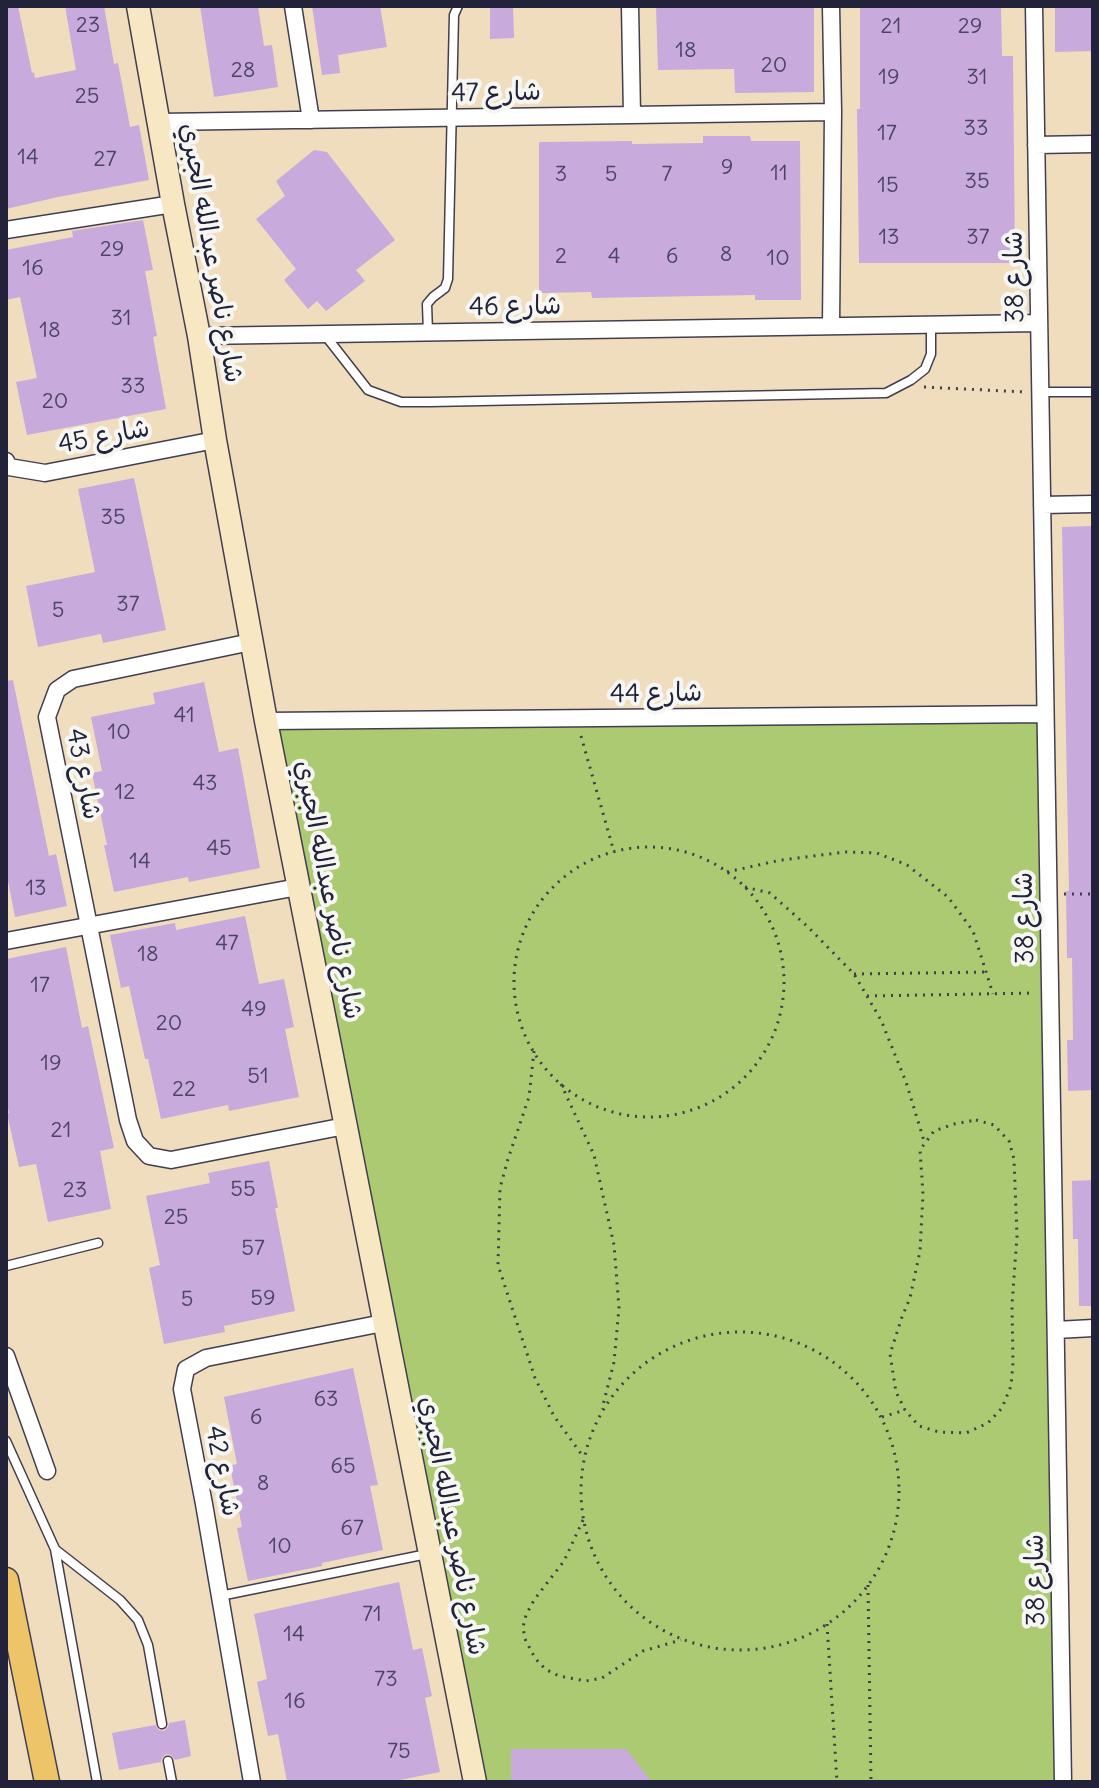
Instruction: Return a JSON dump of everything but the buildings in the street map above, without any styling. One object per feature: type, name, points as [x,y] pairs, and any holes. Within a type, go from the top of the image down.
[{"type":"main road","points":[[6,1580],[47,1782]]},
{"type":"street","name":"شارع ناصر عبدالله الجبري","points":[[138,6],[251,642],[475,1782]]},
{"type":"street","points":[[293,6],[311,120]]},
{"type":"street","points":[[630,6],[632,115]]},
{"type":"street","points":[[831,6],[831,326]]},
{"type":"street","name":"شارع 38","points":[[1034,6],[1063,1782]]},
{"type":"street","name":"شارع 47","points":[[160,122],[833,112]]},
{"type":"street","points":[[1036,145],[1093,144]]},
{"type":"street","points":[[6,230],[173,204]]},
{"type":"street","name":"شارع 46","points":[[199,336],[1039,323]]},
{"type":"street","name":"شارع 45","points":[[6,461],[9,467],[45,473],[215,440]]},
{"type":"street","points":[[1042,505],[1093,504]]},
{"type":"street","name":"شارع 43","points":[[251,642],[73,679],[57,690],[47,717],[128,1120],[135,1141],[149,1156],[171,1160],[345,1126]]},
{"type":"street","name":"شارع 44","points":[[266,721],[1045,714]]},
{"type":"street","points":[[6,941],[298,887]]},
{"type":"street","name":"شارع 42","points":[[252,1782],[182,1389],[186,1369],[206,1358],[383,1323]]},
{"type":"street","points":[[1056,1330],[1093,1328]]},
{"type":"street","points":[[6,1356],[47,1471]]},
{"type":"lane","points":[[428,333],[427,304],[445,288],[448,279],[454,15],[458,6]]},
{"type":"lane","points":[[325,334],[368,390],[401,402],[886,393],[925,369],[931,354],[931,325]]},
{"type":"lane","points":[[1040,392],[1093,392]]},
{"type":"lane","points":[[6,1266],[98,1243]]},
{"type":"lane","points":[[6,1441],[55,1549],[97,1782]]},
{"type":"lane","points":[[55,1549],[120,1600],[138,1620],[148,1645],[162,1724]]},
{"type":"lane","points":[[220,1596],[429,1553]]},
{"type":"lane","points":[[168,1761],[172,1782]]},
{"type":"path","points":[[911,380],[924,387],[1040,392]]},
{"type":"path","points":[[576,718],[614,852]]},
{"type":"path","points":[[638,847],[661,848],[707,860],[745,887],[772,925],[780,947],[784,994],[772,1039],[745,1077],[727,1092],[684,1112],[661,1116],[614,1112],[571,1092],[553,1077],[534,1051],[518,1016],[514,993],[516,958],[538,904],[572,871],[614,852],[638,847]]},
{"type":"path","points":[[727,872],[781,860],[846,852],[877,853],[907,865],[948,897],[973,931],[993,994]]},
{"type":"path","points":[[745,887],[770,893],[854,974],[881,1020],[906,1082],[925,1144]]},
{"type":"path","points":[[1049,894],[1093,894]]},
{"type":"path","points":[[854,974],[986,972]]},
{"type":"path","points":[[867,996],[1050,993]]},
{"type":"path","points":[[534,1051],[529,1097],[500,1188],[498,1265],[535,1378],[554,1416],[584,1458]]},
{"type":"path","points":[[560,1082],[594,1155],[614,1245],[619,1308],[614,1362],[601,1413]]},
{"type":"path","points":[[976,1120],[994,1125],[1009,1141],[1014,1159],[1017,1236],[1011,1386],[1002,1408],[988,1423],[966,1433],[939,1432],[919,1426],[905,1410],[896,1392],[890,1354],[910,1298],[918,1263],[922,1227],[920,1150],[925,1144],[934,1131],[976,1120]]},
{"type":"path","points":[[743,1332],[791,1341],[834,1363],[861,1388],[881,1418],[897,1464],[898,1512],[893,1536],[868,1585],[857,1599],[827,1624],[774,1646],[749,1650],[701,1645],[656,1626],[636,1612],[605,1575],[593,1553],[583,1519],[581,1482],[584,1458],[601,1413],[615,1392],[650,1359],[695,1339],[718,1334],[743,1332]]},
{"type":"path","points":[[881,1418],[905,1410]]},
{"type":"path","points":[[583,1519],[564,1561],[526,1615],[523,1627],[525,1639],[535,1658],[545,1669],[559,1676],[586,1681],[602,1678],[643,1651],[685,1639]]},
{"type":"path","points":[[868,1585],[871,1782]]},
{"type":"path","points":[[827,1624],[837,1782]]},
{"type":"green space","points":[[1045,714],[1063,1782],[475,1782],[266,721]]}]
